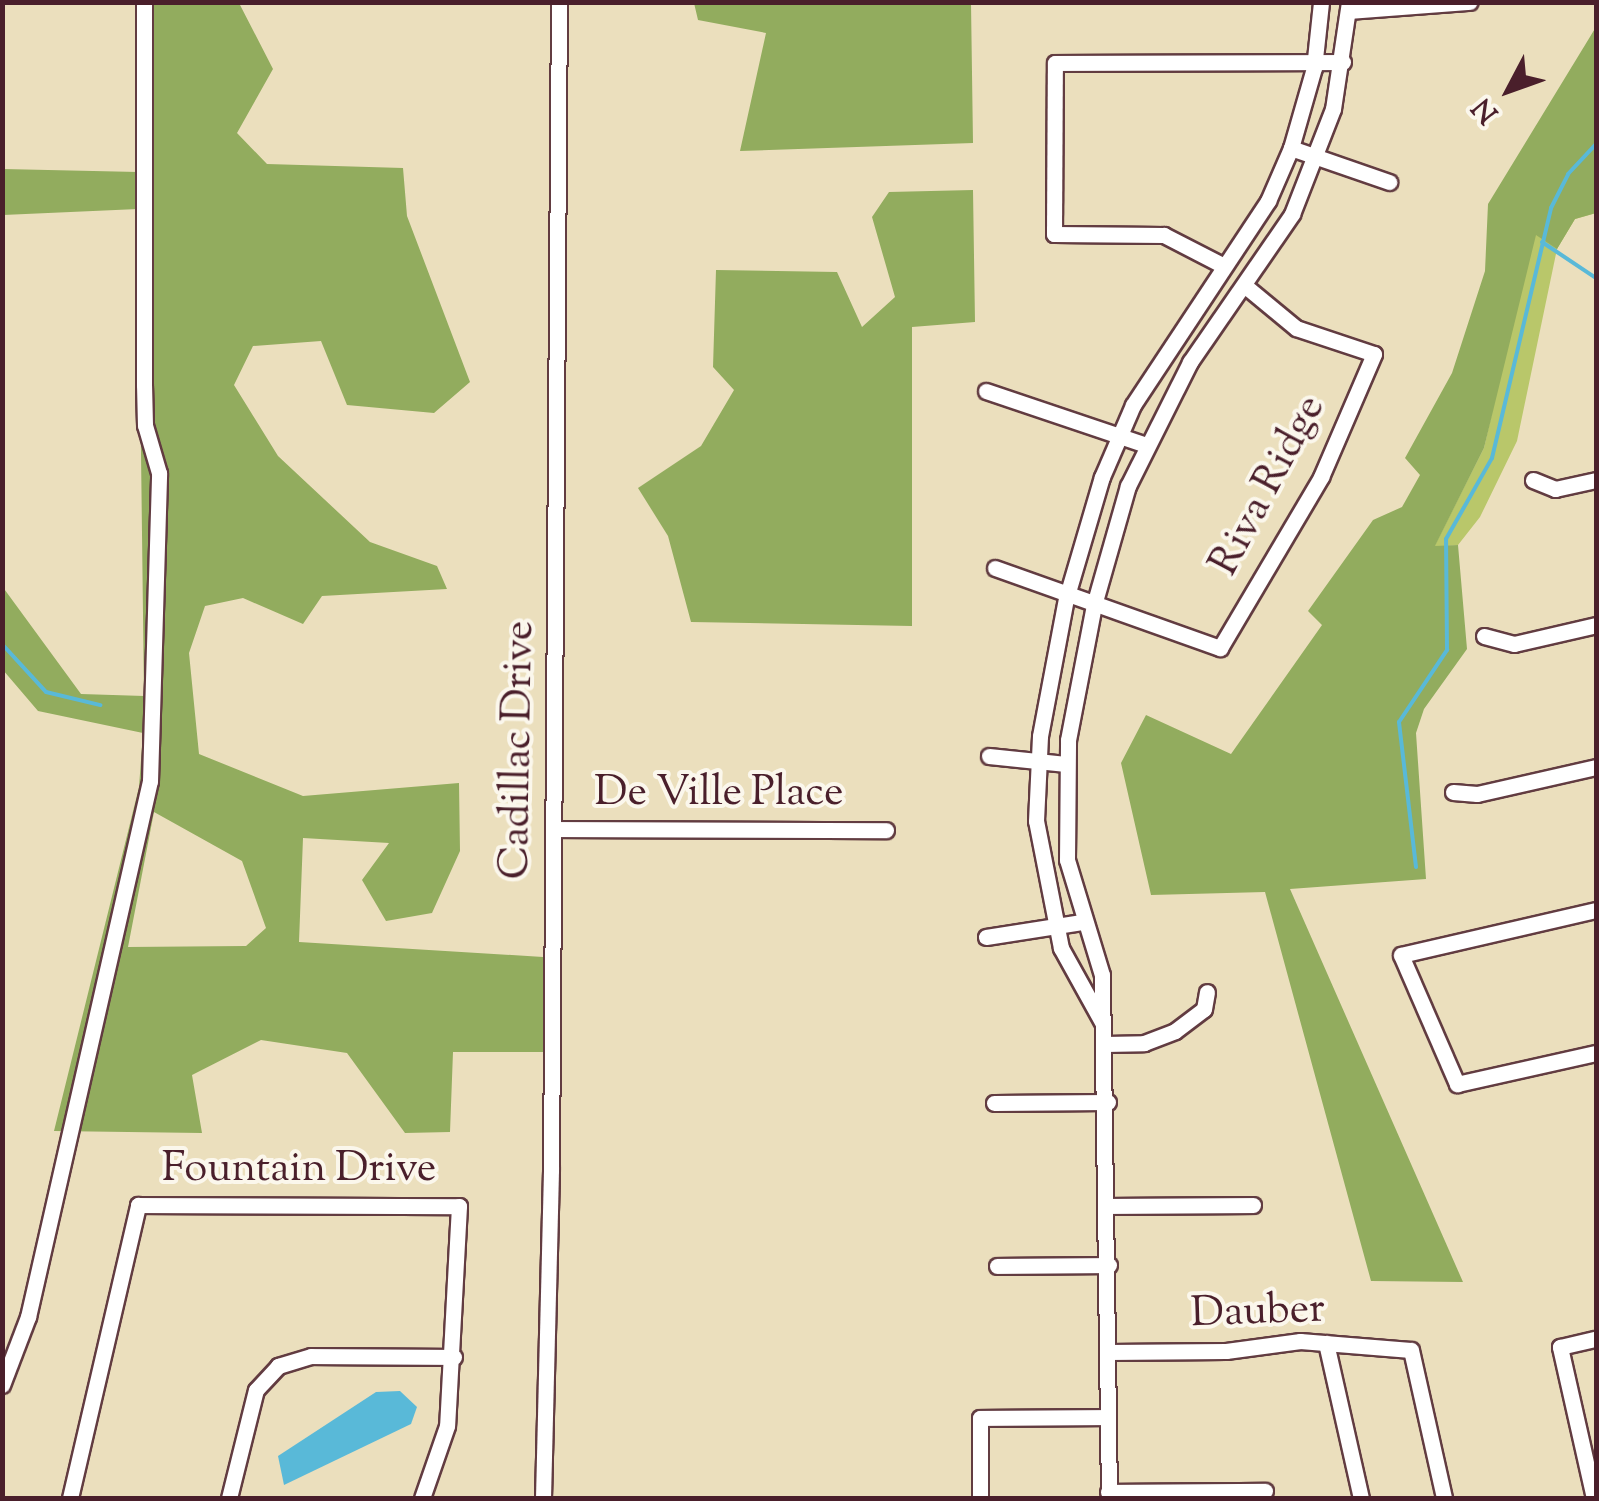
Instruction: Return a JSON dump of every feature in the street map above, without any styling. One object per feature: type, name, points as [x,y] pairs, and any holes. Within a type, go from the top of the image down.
[{"type":"street","points":[[2,1385],[28,1317],[150,781],[159,473],[145,425],[144,2]]},
{"type":"street","name":"Cadillac Drive","points":[[542,1498],[553,829],[558,2]]},
{"type":"street","points":[[1102,1022],[1076,985],[1055,930],[1040,864],[1038,764],[1069,590],[1119,436],[1166,347],[1268,200],[1292,148],[1314,63],[1321,2]]},
{"type":"street","points":[[1264,1491],[1108,1495],[1108,1102],[1102,975],[1082,922],[1067,860],[1066,764],[1095,601],[1146,445],[1190,362],[1292,214],[1317,158],[1343,62],[1349,7],[1470,2]]},
{"type":"street","points":[[1224,266],[1164,235],[1054,234],[1055,63],[1343,62]]},
{"type":"street","points":[[1292,148],[1388,182]]},
{"type":"street","name":"Riva Ridge","points":[[1095,601],[1220,648],[1321,477],[1374,354],[1296,328],[1244,285]]},
{"type":"street","points":[[986,391],[1146,445]]},
{"type":"street","points":[[1533,480],[1555,488],[1596,480]]},
{"type":"street","points":[[995,568],[1095,601]]},
{"type":"street","points":[[1484,636],[1514,644],[1596,624]]},
{"type":"street","points":[[988,756],[1066,764]]},
{"type":"street","points":[[1453,792],[1476,794],[1596,767]]},
{"type":"street","name":"De Ville Place","points":[[553,829],[886,830]]},
{"type":"street","points":[[1596,910],[1400,954],[1457,1084],[1596,1053]]},
{"type":"street","points":[[986,937],[1055,930],[1082,922]]},
{"type":"street","points":[[1105,1044],[1144,1043],[1174,1031],[1204,1009],[1207,992]]},
{"type":"street","points":[[994,1103],[1108,1102]]},
{"type":"street","name":"Fountain Drive","points":[[70,1498],[138,1204],[459,1206],[454,1357]]},
{"type":"street","points":[[1108,1206],[1253,1205]]},
{"type":"street","points":[[997,1266],[1109,1265]]},
{"type":"street","points":[[1594,1498],[1560,1347],[1596,1338]]},
{"type":"street","points":[[1326,1342],[1362,1498]]},
{"type":"street","name":"Dauber","points":[[1108,1352],[1326,1342],[1411,1350],[1444,1498]]},
{"type":"street","points":[[228,1498],[256,1390],[278,1366],[311,1356],[454,1357],[447,1426],[422,1498]]},
{"type":"street","points":[[980,1498],[980,1418],[1108,1417]]},
{"type":"green space","points":[[136,3],[239,3],[273,69],[237,133],[267,164],[403,168],[407,216],[470,382],[434,413],[347,405],[321,341],[253,346],[234,385],[278,456],[370,542],[437,566],[447,589],[322,596],[303,624],[243,598],[205,606],[189,653],[199,754],[303,796],[459,783],[460,851],[432,913],[386,921],[362,880],[389,843],[303,838],[299,942],[543,957],[543,1052],[453,1052],[450,1132],[405,1133],[347,1053],[261,1040],[192,1075],[202,1133],[54,1131],[139,787],[143,733],[38,711],[3,670],[2,586],[81,694],[144,696],[138,209],[3,215],[3,169],[138,172]],"holes":[[[154,812],[242,861],[266,928],[246,946],[128,947]]]},
{"type":"green space","points":[[694,3],[971,3],[973,143],[740,151],[766,33],[698,20]]},
{"type":"green space","points":[[1596,27],[1596,213],[1575,219],[1557,249],[1517,441],[1480,517],[1458,545],[1434,547],[1484,448],[1568,78]]},
{"type":"green space","points":[[1596,27],[1596,213],[1575,219],[1557,249],[1536,235],[1484,448],[1435,546],[1458,545],[1467,649],[1424,709],[1416,733],[1426,879],[1290,889],[1463,1282],[1371,1281],[1265,892],[1151,895],[1121,763],[1146,715],[1231,754],[1322,625],[1308,611],[1373,520],[1402,507],[1420,475],[1405,458],[1452,373],[1485,271],[1488,204]]},
{"type":"green space","points":[[973,190],[975,322],[912,327],[912,626],[691,622],[668,536],[638,488],[701,446],[734,390],[713,367],[716,270],[837,272],[862,327],[895,297],[872,217],[889,192]]},
{"type":"water","points":[[400,1391],[417,1407],[411,1424],[284,1485],[278,1456],[376,1392]]},
{"type":"waterway","points":[[1416,867],[1399,722],[1447,650],[1446,539],[1492,458],[1551,208],[1568,174],[1596,144]]},
{"type":"waterway","points":[[1542,242],[1596,278]]},
{"type":"waterway","points":[[2,644],[46,692],[100,705]]}]
